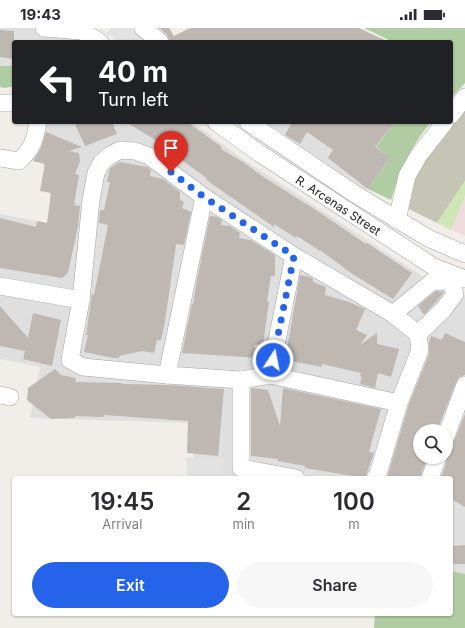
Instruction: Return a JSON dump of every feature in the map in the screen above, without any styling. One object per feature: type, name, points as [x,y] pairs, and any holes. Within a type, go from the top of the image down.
[{"type":"street","points":[[44,28],[82,31],[97,40]]},
{"type":"street","points":[[143,28],[158,40]]},
{"type":"street","points":[[453,112],[465,97]]},
{"type":"street","points":[[0,103],[12,103]]},
{"type":"street","points":[[0,158],[19,161],[30,151],[38,124]]},
{"type":"street","name":"R. Arcenas Street","points":[[219,124],[259,153],[434,267],[457,279]]},
{"type":"street","name":"R. Arcenas Street","points":[[251,124],[354,194],[428,238],[465,254]]},
{"type":"street","points":[[397,220],[407,176],[419,155],[443,124]]},
{"type":"street","points":[[376,476],[400,403],[420,350],[418,334],[393,314],[294,256],[204,197],[149,156],[135,151],[120,150],[102,162],[96,173],[92,193],[81,300],[70,360],[83,367],[167,375],[241,380],[270,375],[400,403]]},
{"type":"street","points":[[167,375],[204,197]]},
{"type":"street","points":[[270,375],[294,256]]},
{"type":"street","points":[[418,334],[450,302],[455,294],[457,279],[465,257]]},
{"type":"street","points":[[393,314],[433,281],[457,279]]},
{"type":"street","points":[[0,286],[81,300]]},
{"type":"street","points":[[241,380],[241,468],[285,476]]},
{"type":"street","points":[[450,424],[465,385]]},
{"type":"street","points":[[431,476],[435,464]]},
{"type":"shaded area","points":[[0,28],[84,28],[83,40],[12,40],[12,66],[0,66]]},
{"type":"shaded area","points":[[98,28],[107,33],[111,28],[143,28],[158,40],[116,40]]},
{"type":"shaded area","points":[[465,104],[465,181],[437,223],[405,207],[408,185],[451,124],[453,124],[453,121]]},
{"type":"shaded area","points":[[42,124],[195,124],[240,157],[419,274],[465,295],[465,377],[448,424],[413,424],[413,464],[434,464],[430,476],[194,476],[194,423],[30,418],[40,367],[0,359],[0,214],[52,224],[49,186],[41,158],[37,127]]},
{"type":"shaded area","points":[[268,124],[393,124],[376,147],[390,157],[366,190]]},
{"type":"shaded area","points":[[465,196],[465,236],[451,230]]},
{"type":"shaded area","points":[[465,397],[465,574],[453,571],[453,476],[437,476],[443,464],[453,464],[453,430]]},
{"type":"shaded area","points":[[186,457],[222,459],[224,476],[187,476]]},
{"type":"green space","points":[[364,28],[465,28],[465,83],[453,96],[453,40],[389,40]]},
{"type":"green space","points":[[0,66],[12,66],[12,86],[5,88],[0,87]]},
{"type":"green space","points":[[393,124],[430,124],[417,141],[407,159],[391,200],[368,189],[390,157],[376,147]]},
{"type":"green space","points":[[465,181],[465,196],[451,230],[437,223]]},
{"type":"green space","points":[[453,571],[465,574],[465,628],[374,628],[375,616],[453,616]]},
{"type":"building","points":[[159,28],[169,28],[174,36],[190,28],[359,28],[385,40],[169,40],[167,35]]},
{"type":"building","points":[[0,30],[14,31],[14,40],[12,40],[12,59],[0,57]]},
{"type":"building","points":[[75,124],[113,124],[117,134],[85,146]]},
{"type":"building","points":[[129,124],[190,124],[222,147],[221,149],[412,273],[393,299],[351,273],[320,250],[297,236],[296,238],[274,224],[274,227],[205,179],[208,179],[161,145],[162,144]]},
{"type":"building","points":[[291,124],[393,124],[375,147],[390,157],[368,189],[328,158],[333,150],[307,132],[300,144],[285,135]]},
{"type":"building","points":[[46,132],[82,147],[69,151],[79,153],[80,161],[75,174],[79,175],[74,205],[80,206],[78,226],[68,273],[62,278],[0,268],[0,218],[36,227],[37,221],[47,223],[51,193],[40,191],[45,164],[33,161],[41,148]]},
{"type":"building","points":[[120,162],[147,167],[151,170],[150,176],[163,179],[180,192],[180,200],[184,202],[182,208],[191,212],[184,245],[176,245],[161,340],[157,340],[154,353],[142,351],[119,356],[119,358],[113,358],[84,352],[88,335],[86,335],[92,294],[94,295],[108,225],[99,223],[100,210],[104,210],[110,182],[107,182],[110,168]]},
{"type":"building","points":[[210,216],[217,217],[222,220],[221,225],[230,226],[240,233],[239,238],[251,240],[275,255],[275,276],[271,276],[263,344],[254,345],[258,358],[182,353]]},
{"type":"building","points":[[300,275],[310,277],[313,279],[313,282],[326,287],[325,295],[349,302],[365,309],[356,330],[367,335],[360,345],[377,333],[377,344],[399,349],[391,377],[378,373],[375,388],[360,384],[362,377],[360,376],[361,373],[322,364],[322,367],[285,360]]},
{"type":"building","points":[[436,291],[444,292],[424,315],[418,306]]},
{"type":"building","points":[[0,306],[28,338],[33,313],[61,320],[52,366],[23,359],[25,351],[0,346]]},
{"type":"building","points":[[445,333],[465,342],[465,375],[459,377],[456,382],[440,424],[413,424],[413,464],[425,464],[421,476],[388,476],[409,404],[429,354],[429,342],[431,336],[442,340]]},
{"type":"building","points":[[55,369],[61,375],[76,378],[75,382],[170,385],[224,389],[218,456],[187,453],[188,421],[104,415],[103,417],[75,416],[75,418],[51,419],[27,400],[28,388]]},
{"type":"building","points":[[251,388],[268,390],[280,426],[283,388],[381,409],[369,452],[374,453],[366,476],[353,476],[305,468],[305,466],[278,461],[278,459],[251,456]]},
{"type":"building","points":[[465,414],[465,507],[453,500],[453,476],[442,476],[446,464],[453,464],[453,441]]},
{"type":"building","points":[[465,545],[465,564],[453,564],[453,546]]},
{"type":"route","points":[[171,172],[204,197],[294,256],[273,360]]}]
